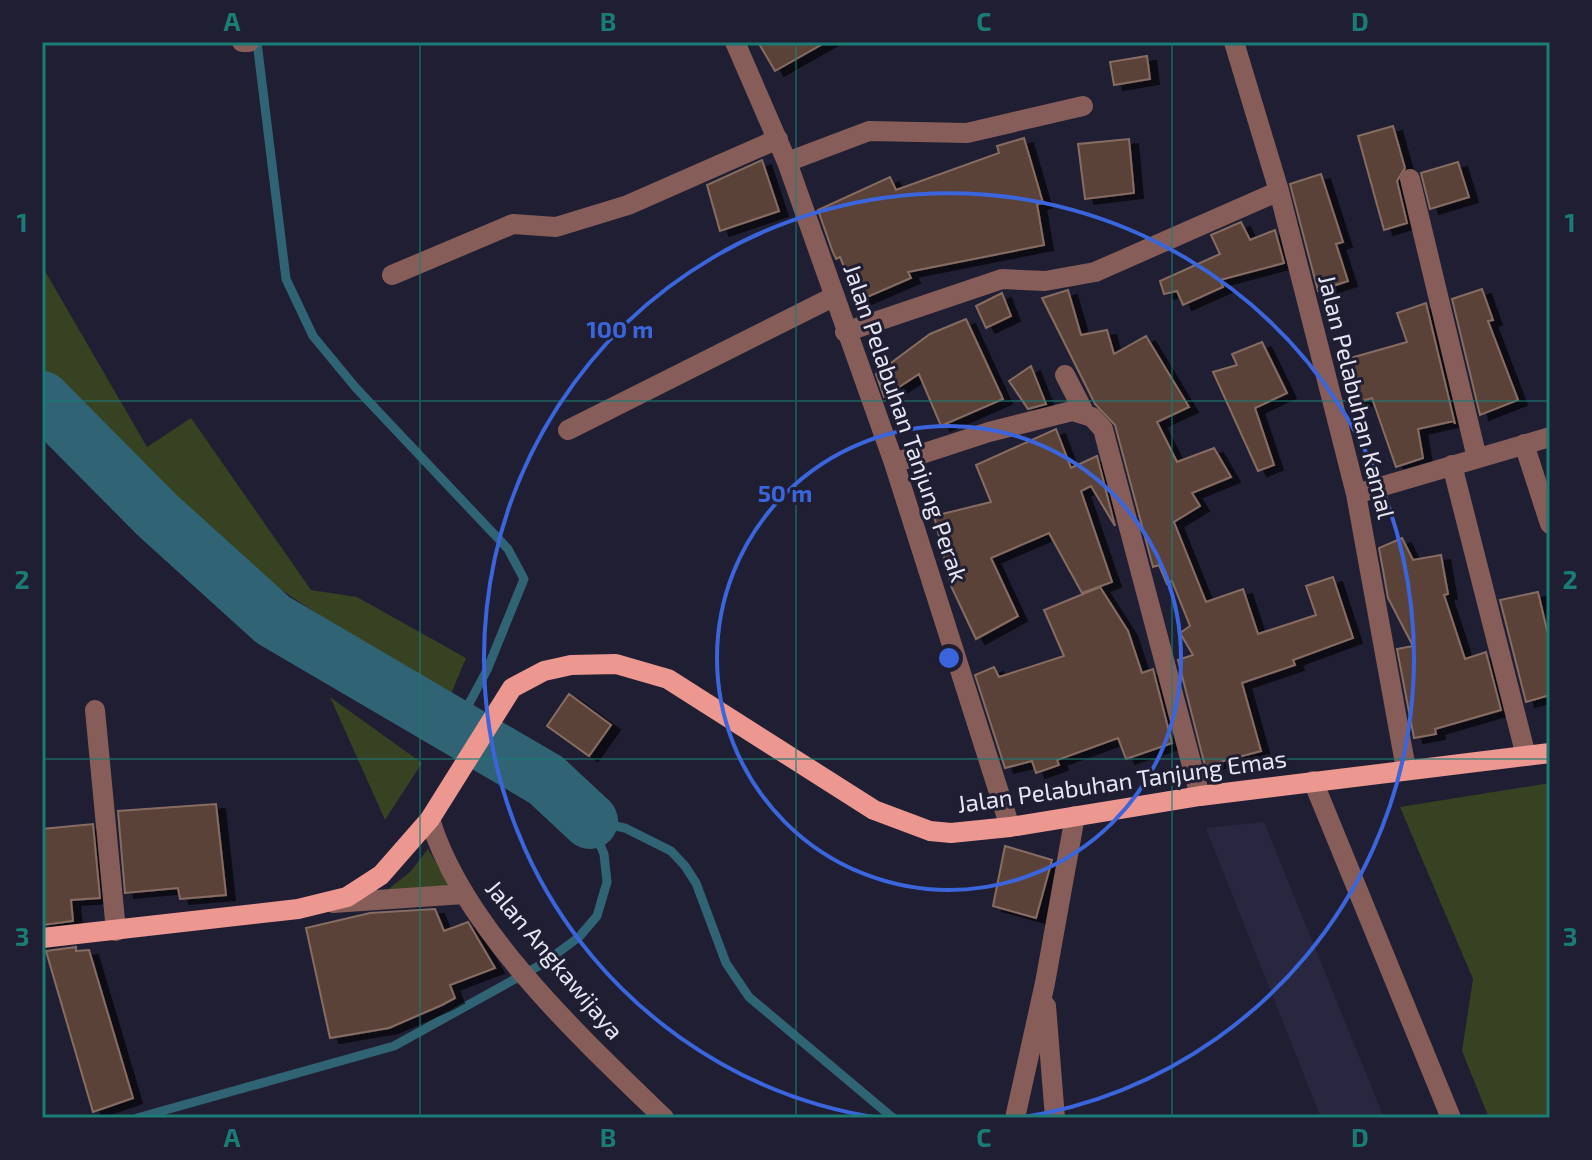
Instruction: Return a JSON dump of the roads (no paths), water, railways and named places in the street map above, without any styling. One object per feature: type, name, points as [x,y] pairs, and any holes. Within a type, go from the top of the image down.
[{"type":"main road","name":"Jalan Pelabuhan Tanjung Emas","points":[[42,938],[329,904],[381,875],[434,813],[498,704],[512,688],[544,671],[596,663],[633,667],[668,679],[891,819],[912,827],[951,833],[1010,827],[1200,796],[1550,753]]},
{"type":"street","points":[[242,42],[249,42]]},
{"type":"street","name":"Jalan Pelabuhan Tanjung Perak","points":[[735,42],[787,162],[894,463],[1010,827]]},
{"type":"street","name":"Jalan Pelabuhan Kamal","points":[[1234,42],[1279,191],[1356,494],[1406,769]]},
{"type":"street","points":[[787,162],[869,131],[967,133],[1083,106]]},
{"type":"street","points":[[392,275],[513,224],[556,227],[628,205],[778,139]]},
{"type":"street","points":[[1410,179],[1477,458]]},
{"type":"street","points":[[845,332],[1002,279],[1045,281],[1095,272],[1279,191]]},
{"type":"street","points":[[568,430],[833,297]]},
{"type":"street","points":[[1065,375],[1084,412],[1103,429],[1109,446],[1200,796]]},
{"type":"street","points":[[894,463],[989,432],[1072,411],[1084,412]]},
{"type":"street","points":[[1356,494],[1550,437]]},
{"type":"street","points":[[1524,444],[1550,524]]},
{"type":"street","points":[[1452,465],[1526,756]]},
{"type":"street","points":[[95,710],[116,931]]},
{"type":"street","points":[[1313,781],[1451,1118]]},
{"type":"street","name":"Jalan Angkawijaya","points":[[434,813],[440,854],[464,894],[542,994],[664,1118]]},
{"type":"street","points":[[1015,1118],[1045,983],[1075,816]]},
{"type":"street","points":[[329,904],[464,894]]},
{"type":"street","points":[[1045,983],[1055,1118]]},
{"type":"waterway","points":[[257,42],[286,279],[313,336],[356,388],[508,549],[524,579],[487,670],[456,728]]},
{"type":"waterway","points":[[42,399],[157,515],[273,620],[546,780],[590,821]]},
{"type":"waterway","points":[[590,821],[625,828],[671,851],[696,883],[726,963],[749,997],[893,1118]]},
{"type":"waterway","points":[[137,1118],[394,1046],[544,963],[579,937],[597,916],[607,882],[604,854],[590,821]]}]
